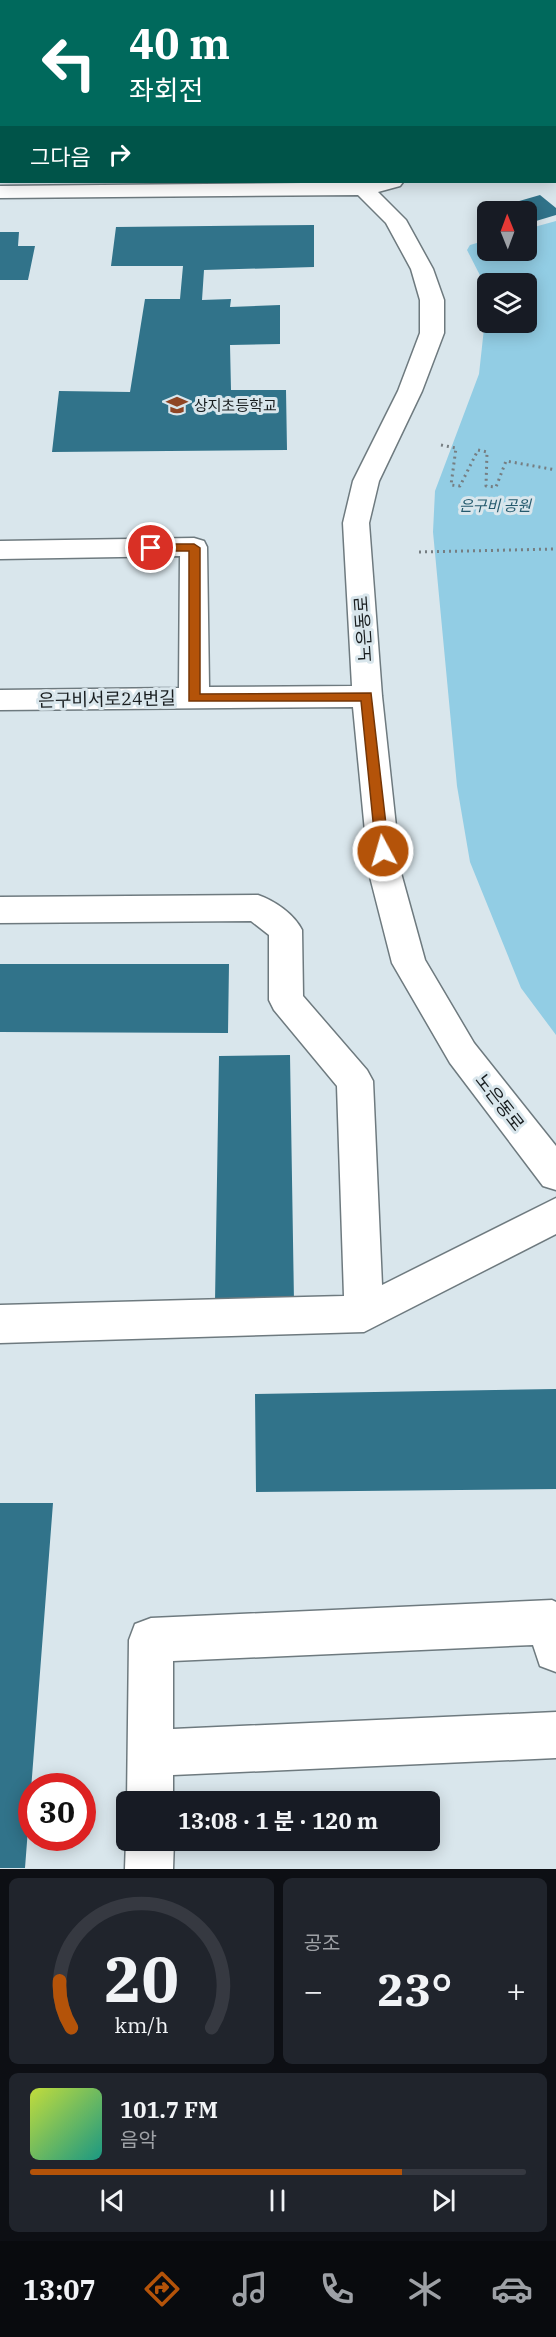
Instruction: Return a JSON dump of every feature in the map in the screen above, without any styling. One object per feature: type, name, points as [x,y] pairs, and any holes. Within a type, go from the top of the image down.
[{"type":"street","points":[[0,192],[382,183]]},
{"type":"street","name":"노은동로","points":[[360,185],[395,220],[422,269],[432,300],[432,333],[410,391],[366,481],[356,523],[367,696],[385,873],[409,963],[462,1053],[556,1174]]},
{"type":"street","name":"은구비서로24번길","points":[[0,550],[194,548],[194,698],[0,700]]},
{"type":"street","points":[[194,698],[367,696]]},
{"type":"street","points":[[0,910],[258,908],[286,930],[286,1000],[355,1081],[364,1314]]},
{"type":"street","points":[[0,1324],[364,1314],[556,1215]]},
{"type":"street","points":[[150,1791],[151,1640],[552,1622],[556,1650]]},
{"type":"street","points":[[150,1753],[556,1735]]},
{"type":"street","points":[[149,1869],[150,1851]]},
{"type":"path","points":[[441,445],[456,448],[451,485],[460,486],[478,450],[488,452],[486,486],[496,487],[506,461],[556,470]]},
{"type":"path","points":[[419,552],[556,549]]},
{"type":"green space","name":"은구비 공원","points":[[556,221],[556,1035],[521,988],[470,862],[457,786],[433,532],[435,491],[479,374],[483,333],[537,333],[537,273],[479,273],[467,250],[470,245],[477,243],[477,261],[537,261],[537,226]]},
{"type":"building","points":[[540,195],[556,208],[556,215],[537,221],[537,201],[519,201]]},
{"type":"building","points":[[314,225],[314,267],[204,270],[202,300],[231,299],[230,307],[280,305],[280,344],[230,345],[231,390],[286,390],[287,450],[52,452],[59,391],[130,392],[145,299],[180,299],[183,266],[111,266],[116,227]]},
{"type":"building","points":[[0,232],[19,232],[18,246],[35,246],[28,280],[0,280]]},
{"type":"building","points":[[0,964],[229,964],[228,1033],[0,1032]]},
{"type":"building","points":[[290,1055],[294,1302],[215,1302],[219,1056]]},
{"type":"building","points":[[556,1389],[556,1489],[256,1492],[255,1394]]},
{"type":"building","points":[[0,1503],[53,1503],[32,1773],[18,1773],[18,1851],[26,1851],[25,1868],[0,1868]]},
{"type":"place","name":"상지초등학교","points":[[177,405]]},
{"type":"route","points":[[151,548],[194,548],[194,698],[367,696],[383,851]]}]
